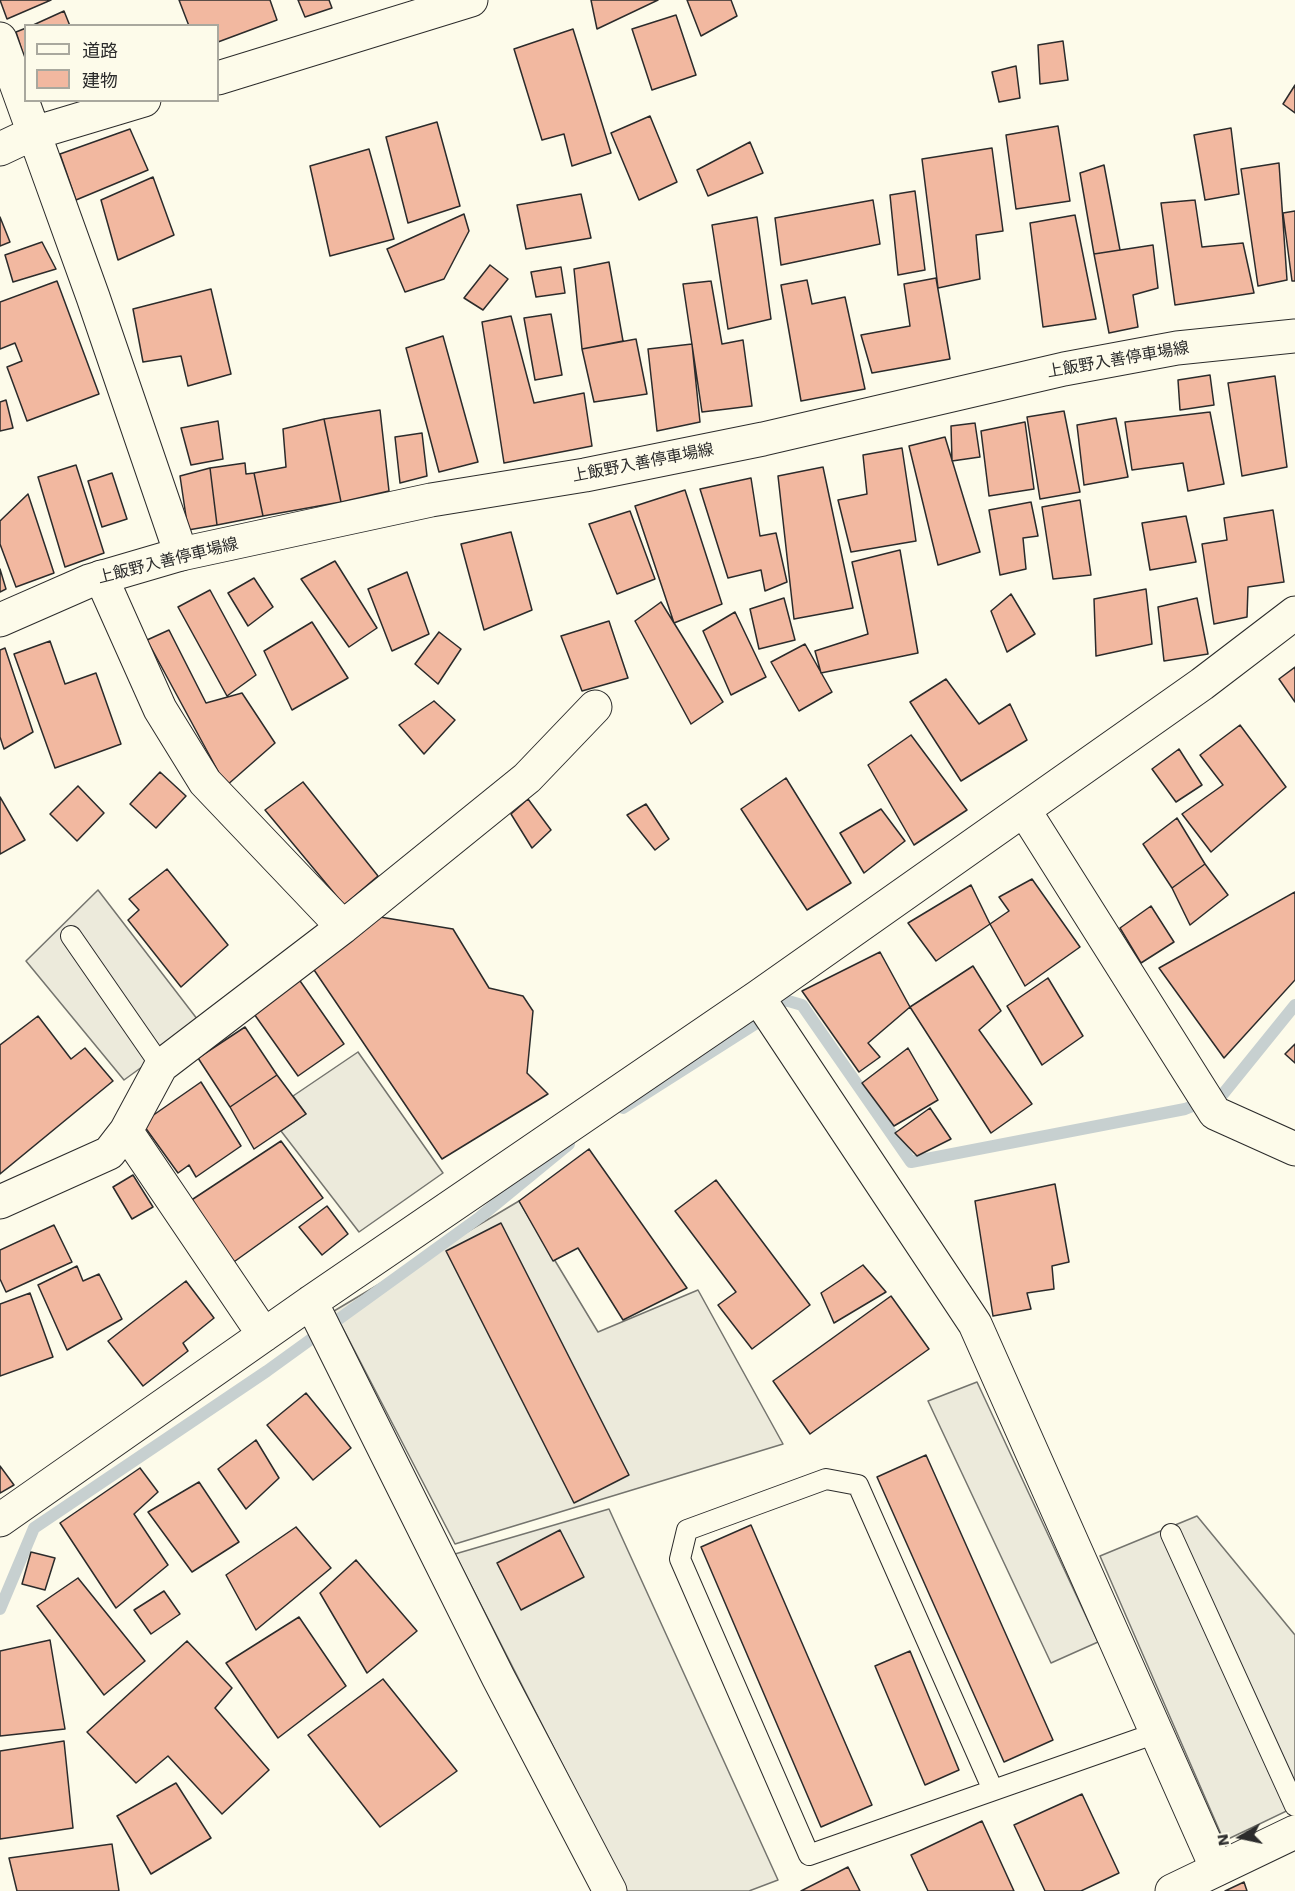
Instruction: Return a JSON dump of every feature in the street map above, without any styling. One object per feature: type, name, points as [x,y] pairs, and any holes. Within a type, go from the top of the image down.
[{"type":"street","points":[[219,78],[471,0]]},
{"type":"street","points":[[0,39],[181,554]]},
{"type":"street","points":[[0,149],[34,133],[137,102]]},
{"type":"street","name":"上飯野入善停車場線","points":[[0,620],[100,577],[181,554],[431,500],[585,475],[763,439],[1064,369],[1177,348],[1295,336]]},
{"type":"street","points":[[100,577],[160,710],[205,782],[343,927]]},
{"type":"street","points":[[0,1520],[311,1302],[758,997],[1202,684],[1295,613]]},
{"type":"street","points":[[0,1202],[108,1153],[126,1131],[161,1066],[343,927],[527,778],[595,707]]},
{"type":"street","points":[[1024,810],[1215,1113],[1295,1149]]},
{"type":"street","points":[[758,997],[975,1324],[1159,1732],[1217,1869]]},
{"type":"street","points":[[126,1131],[264,1335]]},
{"type":"street","points":[[311,1302],[498,1677],[610,1891]]},
{"type":"street","points":[[1172,1891],[1295,1832]]},
{"type":"lane","points":[[71,936],[161,1066]]},
{"type":"lane","points":[[993,1790],[858,1485],[826,1479],[687,1530],[680,1559],[809,1855],[1159,1732]]},
{"type":"lane","points":[[1172,1534],[1295,1806]]},
{"type":"shaded area","points":[[98,890],[201,1024],[124,1080],[26,961]]},
{"type":"shaded area","points":[[358,1052],[443,1173],[359,1232],[281,1131],[306,1114],[293,1096]]},
{"type":"shaded area","points":[[519,1201],[598,1332],[698,1290],[783,1444],[455,1544],[334,1311]]},
{"type":"shaded area","points":[[977,1382],[1098,1642],[1051,1663],[928,1401]]},
{"type":"shaded area","points":[[609,1509],[778,1880],[749,1891],[627,1891],[455,1554]]},
{"type":"shaded area","points":[[1197,1516],[1295,1635],[1295,1807],[1224,1841],[1100,1556]]},
{"type":"building","points":[[0,0],[51,0],[7,19]]},
{"type":"building","points":[[179,0],[270,0],[277,20],[219,42],[219,24],[188,24]]},
{"type":"building","points":[[298,0],[329,0],[332,8],[305,17]]},
{"type":"building","points":[[591,0],[658,0],[597,29]]},
{"type":"building","points":[[687,0],[731,0],[737,16],[701,36]]},
{"type":"building","points":[[64,11],[69,24],[35,24]]},
{"type":"building","points":[[676,15],[696,75],[652,90],[632,29]]},
{"type":"building","points":[[24,29],[24,56],[16,32]]},
{"type":"building","points":[[573,29],[611,153],[572,166],[564,134],[542,140],[514,49]]},
{"type":"building","points":[[1063,41],[1068,80],[1040,84],[1038,45]]},
{"type":"building","points":[[1016,66],[1020,98],[999,102],[992,72]]},
{"type":"building","points":[[1295,85],[1295,113],[1283,104]]},
{"type":"building","points":[[650,116],[677,182],[639,200],[611,133]]},
{"type":"building","points":[[437,122],[460,206],[408,223],[386,137]]},
{"type":"building","points":[[1058,126],[1070,201],[1016,209],[1006,135]]},
{"type":"building","points":[[1231,128],[1239,194],[1205,200],[1194,135]]},
{"type":"building","points":[[130,129],[148,170],[76,200],[60,154]]},
{"type":"building","points":[[750,142],[763,173],[708,196],[697,170]]},
{"type":"building","points":[[992,148],[1003,231],[976,235],[980,279],[938,288],[922,159]]},
{"type":"building","points":[[369,149],[394,239],[330,256],[310,166]]},
{"type":"building","points":[[1279,163],[1287,280],[1258,286],[1241,169]]},
{"type":"building","points":[[1104,165],[1120,250],[1094,254],[1080,173]]},
{"type":"building","points":[[153,177],[174,235],[118,260],[101,200]]},
{"type":"building","points":[[915,191],[925,270],[898,275],[890,195]]},
{"type":"building","points":[[581,194],[591,238],[526,249],[517,205]]},
{"type":"building","points":[[873,200],[880,244],[781,265],[775,218]]},
{"type":"building","points":[[1195,200],[1202,247],[1243,243],[1254,293],[1175,305],[1161,203]]},
{"type":"building","points":[[1295,211],[1295,281],[1292,281],[1283,213]]},
{"type":"building","points":[[464,214],[469,231],[444,279],[405,292],[387,249]]},
{"type":"building","points":[[1075,215],[1096,319],[1043,327],[1030,223]]},
{"type":"building","points":[[0,217],[10,242],[0,246]]},
{"type":"building","points":[[757,217],[771,319],[728,329],[712,225]]},
{"type":"building","points":[[42,242],[56,269],[13,282],[5,255]]},
{"type":"building","points":[[1153,245],[1158,288],[1133,295],[1138,327],[1109,333],[1094,254]]},
{"type":"building","points":[[609,262],[623,341],[582,349],[574,269]]},
{"type":"building","points":[[490,265],[508,279],[483,310],[464,298]]},
{"type":"building","points":[[561,267],[565,293],[536,297],[531,272]]},
{"type":"building","points":[[936,278],[950,359],[872,373],[861,335],[910,326],[904,284]]},
{"type":"building","points":[[807,280],[812,304],[845,297],[865,389],[801,401],[781,285]]},
{"type":"building","points":[[57,281],[99,394],[27,421],[7,367],[22,361],[15,343],[0,349],[0,302]]},
{"type":"building","points":[[711,281],[722,344],[743,340],[752,406],[702,412],[683,284]]},
{"type":"building","points":[[211,289],[231,374],[188,386],[181,356],[143,362],[133,309]]},
{"type":"building","points":[[551,314],[562,375],[535,380],[524,318]]},
{"type":"building","points":[[511,316],[534,403],[584,393],[592,446],[504,463],[482,322]]},
{"type":"building","points":[[443,336],[478,462],[439,472],[406,348]]},
{"type":"building","points":[[636,339],[647,394],[594,402],[582,349]]},
{"type":"building","points":[[692,344],[700,422],[657,431],[648,349]]},
{"type":"building","points":[[1210,375],[1214,405],[1180,410],[1178,380]]},
{"type":"building","points":[[1275,376],[1287,467],[1242,476],[1228,383]]},
{"type":"building","points":[[6,400],[13,428],[0,431],[0,402]]},
{"type":"building","points":[[380,410],[389,491],[341,502],[324,419]]},
{"type":"building","points":[[1064,411],[1080,492],[1040,499],[1027,417]]},
{"type":"building","points":[[1210,412],[1224,484],[1188,491],[1183,463],[1132,470],[1125,422]]},
{"type":"building","points":[[1116,418],[1128,477],[1084,485],[1077,425]]},
{"type":"building","points":[[324,419],[341,502],[263,516],[254,473],[286,467],[283,429]]},
{"type":"building","points":[[218,421],[223,459],[191,465],[181,428]]},
{"type":"building","points":[[1025,422],[1034,489],[989,496],[981,431]]},
{"type":"building","points":[[975,423],[980,457],[952,461],[951,426]]},
{"type":"building","points":[[422,433],[427,476],[400,483],[395,437]]},
{"type":"building","points":[[945,437],[980,552],[938,565],[909,446]]},
{"type":"building","points":[[902,448],[916,541],[851,552],[838,500],[867,494],[863,455]]},
{"type":"building","points":[[245,463],[246,474],[254,473],[263,516],[217,525],[210,468]]},
{"type":"building","points":[[76,465],[104,553],[65,567],[38,477]]},
{"type":"building","points":[[823,467],[853,608],[794,619],[778,476]]},
{"type":"building","points":[[210,468],[217,525],[188,530],[180,476]]},
{"type":"building","points":[[112,473],[127,519],[102,527],[88,481]]},
{"type":"building","points":[[751,478],[760,536],[776,533],[787,582],[765,591],[761,570],[728,578],[700,489]]},
{"type":"building","points":[[685,490],[722,604],[674,623],[635,506]]},
{"type":"building","points":[[28,494],[54,573],[16,587],[0,544],[0,521]]},
{"type":"building","points":[[1080,500],[1091,575],[1053,579],[1042,507]]},
{"type":"building","points":[[1031,502],[1038,536],[1023,538],[1026,569],[1000,575],[989,510]]},
{"type":"building","points":[[1273,510],[1284,582],[1248,587],[1247,617],[1214,624],[1202,544],[1227,540],[1224,518]]},
{"type":"building","points":[[630,511],[655,579],[617,594],[589,524]]},
{"type":"building","points":[[1186,516],[1196,562],[1150,570],[1142,523]]},
{"type":"building","points":[[511,532],[532,610],[484,630],[461,544]]},
{"type":"building","points":[[900,550],[918,653],[821,673],[815,651],[868,634],[852,562]]},
{"type":"building","points":[[335,561],[377,628],[349,647],[301,579]]},
{"type":"building","points":[[0,569],[6,589],[0,592]]},
{"type":"building","points":[[407,572],[429,634],[392,651],[368,589]]},
{"type":"building","points":[[254,578],[273,607],[248,626],[228,593]]},
{"type":"building","points":[[1146,589],[1152,644],[1096,656],[1094,599]]},
{"type":"building","points":[[210,590],[256,675],[227,696],[178,607]]},
{"type":"building","points":[[1011,594],[1035,634],[1007,652],[991,611]]},
{"type":"building","points":[[784,598],[795,640],[759,649],[750,609]]},
{"type":"building","points":[[1197,598],[1208,654],[1164,661],[1158,607]]},
{"type":"building","points":[[661,602],[723,702],[691,724],[635,621]]},
{"type":"building","points":[[735,612],[766,677],[731,695],[703,631]]},
{"type":"building","points":[[609,621],[628,678],[582,691],[561,636]]},
{"type":"building","points":[[312,622],[348,678],[292,710],[264,651]]},
{"type":"building","points":[[169,630],[206,703],[242,693],[275,743],[226,786],[147,640]]},
{"type":"building","points":[[439,632],[461,649],[438,684],[415,664]]},
{"type":"building","points":[[50,641],[65,684],[96,673],[121,744],[55,768],[14,654]]},
{"type":"building","points":[[805,644],[832,692],[799,711],[771,662]]},
{"type":"building","points":[[5,648],[33,732],[4,749],[0,737],[0,650]]},
{"type":"building","points":[[1295,667],[1295,702],[1279,679]]},
{"type":"building","points":[[946,679],[979,724],[1010,704],[1027,740],[961,781],[910,702]]},
{"type":"building","points":[[434,701],[455,720],[424,754],[399,725]]},
{"type":"building","points":[[1240,725],[1286,787],[1211,852],[1182,814],[1223,785],[1200,755]]},
{"type":"building","points":[[911,735],[967,810],[914,845],[868,765]]},
{"type":"building","points":[[1179,749],[1202,785],[1176,802],[1152,769]]},
{"type":"building","points":[[160,772],[186,796],[156,828],[130,804]]},
{"type":"building","points":[[786,778],[851,883],[807,910],[741,809]]},
{"type":"building","points":[[303,782],[378,876],[344,905],[265,810]]},
{"type":"building","points":[[78,786],[104,813],[77,841],[50,814]]},
{"type":"building","points":[[0,797],[25,840],[0,854]]},
{"type":"building","points":[[528,799],[551,830],[532,848],[511,814]]},
{"type":"building","points":[[646,804],[669,839],[655,850],[627,815]]},
{"type":"building","points":[[881,809],[905,841],[864,873],[840,833]]},
{"type":"building","points":[[1177,818],[1205,864],[1172,888],[1143,844]]},
{"type":"building","points":[[1205,864],[1228,895],[1190,925],[1172,888]]},
{"type":"building","points":[[167,869],[228,945],[181,987],[128,920],[139,910],[129,899]]},
{"type":"building","points":[[1032,879],[1080,947],[1025,986],[990,924],[1009,911],[999,897]]},
{"type":"building","points":[[971,885],[990,924],[936,961],[908,923]]},
{"type":"building","points":[[1295,892],[1295,980],[1224,1058],[1159,968]]},
{"type":"building","points":[[1151,906],[1174,942],[1141,963],[1120,928]]},
{"type":"building","points":[[374,916],[453,929],[489,988],[523,996],[533,1011],[527,1073],[548,1094],[442,1159],[308,961]]},
{"type":"building","points":[[880,952],[910,1007],[868,1043],[880,1057],[859,1072],[802,991]]},
{"type":"building","points":[[973,966],[1001,1011],[979,1030],[1032,1104],[991,1133],[910,1007]]},
{"type":"building","points":[[298,978],[344,1044],[298,1076],[252,1011]]},
{"type":"building","points":[[1048,978],[1083,1036],[1042,1065],[1007,1006]]},
{"type":"building","points":[[38,1016],[71,1059],[85,1048],[113,1081],[0,1174],[0,1045]]},
{"type":"building","points":[[245,1027],[277,1075],[230,1107],[198,1058]]},
{"type":"building","points":[[1295,1044],[1295,1063],[1285,1054]]},
{"type":"building","points":[[908,1048],[938,1100],[894,1126],[862,1083]]},
{"type":"building","points":[[277,1075],[306,1114],[254,1149],[230,1107]]},
{"type":"building","points":[[201,1082],[241,1146],[196,1177],[189,1165],[178,1173],[142,1123]]},
{"type":"building","points":[[930,1108],[951,1139],[917,1156],[895,1133]]},
{"type":"building","points":[[281,1141],[323,1198],[231,1264],[190,1201]]},
{"type":"building","points":[[589,1149],[687,1288],[623,1320],[578,1248],[553,1261],[519,1201]]},
{"type":"building","points":[[133,1175],[153,1207],[132,1219],[113,1187]]},
{"type":"building","points":[[716,1180],[810,1305],[752,1349],[718,1305],[736,1292],[675,1211]]},
{"type":"building","points":[[1055,1184],[1069,1262],[1052,1266],[1054,1289],[1027,1293],[1031,1309],[993,1316],[975,1201]]},
{"type":"building","points":[[327,1206],[348,1234],[322,1255],[299,1227]]},
{"type":"building","points":[[501,1223],[629,1475],[574,1503],[446,1251]]},
{"type":"building","points":[[54,1225],[72,1262],[6,1292],[0,1279],[0,1250]]},
{"type":"building","points":[[863,1265],[886,1292],[834,1323],[821,1293]]},
{"type":"building","points":[[77,1266],[83,1281],[99,1274],[122,1319],[67,1350],[38,1285]]},
{"type":"building","points":[[186,1281],[214,1318],[183,1343],[188,1351],[143,1386],[108,1341]]},
{"type":"building","points":[[30,1293],[53,1357],[0,1376],[0,1304]]},
{"type":"building","points":[[891,1296],[929,1349],[810,1434],[773,1381]]},
{"type":"building","points":[[306,1393],[351,1448],[313,1480],[267,1425]]},
{"type":"building","points":[[256,1440],[279,1478],[246,1509],[218,1469]]},
{"type":"building","points":[[926,1455],[1053,1740],[1004,1762],[877,1477]]},
{"type":"building","points":[[0,1466],[14,1485],[0,1493]]},
{"type":"building","points":[[140,1468],[158,1492],[134,1514],[168,1565],[116,1608],[60,1523]]},
{"type":"building","points":[[199,1482],[239,1542],[192,1572],[148,1512]]},
{"type":"building","points":[[751,1525],[872,1805],[821,1827],[701,1547]]},
{"type":"building","points":[[296,1527],[331,1568],[256,1630],[226,1575]]},
{"type":"building","points":[[560,1530],[584,1577],[521,1610],[497,1563]]},
{"type":"building","points":[[31,1552],[55,1558],[45,1590],[22,1584]]},
{"type":"building","points":[[356,1560],[417,1631],[367,1673],[320,1593]]},
{"type":"building","points":[[78,1578],[145,1661],[104,1695],[37,1606]]},
{"type":"building","points":[[164,1591],[180,1614],[151,1634],[134,1610]]},
{"type":"building","points":[[299,1617],[346,1686],[278,1738],[226,1663]]},
{"type":"building","points":[[50,1640],[65,1729],[0,1736],[0,1651]]},
{"type":"building","points":[[187,1641],[232,1688],[215,1708],[269,1770],[222,1814],[168,1756],[136,1783],[87,1732]]},
{"type":"building","points":[[910,1651],[959,1770],[925,1785],[875,1666]]},
{"type":"building","points":[[383,1679],[457,1771],[380,1827],[308,1735]]},
{"type":"building","points":[[64,1741],[73,1828],[0,1839],[0,1751]]},
{"type":"building","points":[[176,1783],[211,1838],[151,1874],[117,1816]]},
{"type":"building","points":[[1082,1794],[1119,1873],[1081,1891],[1045,1891],[1014,1825]]},
{"type":"building","points":[[982,1821],[1014,1891],[928,1891],[911,1855]]},
{"type":"building","points":[[112,1844],[119,1891],[17,1891],[9,1858]]},
{"type":"building","points":[[848,1867],[860,1891],[801,1891]]},
{"type":"building","points":[[1244,1882],[1247,1891],[1225,1891]]},
{"type":"waterway","points":[[623,1108],[763,1019],[785,1000],[802,1005],[911,1162],[1185,1109],[1223,1094],[1295,1005]]},
{"type":"waterway","points":[[0,1609],[34,1528],[267,1371],[480,1217],[569,1144]]}]
